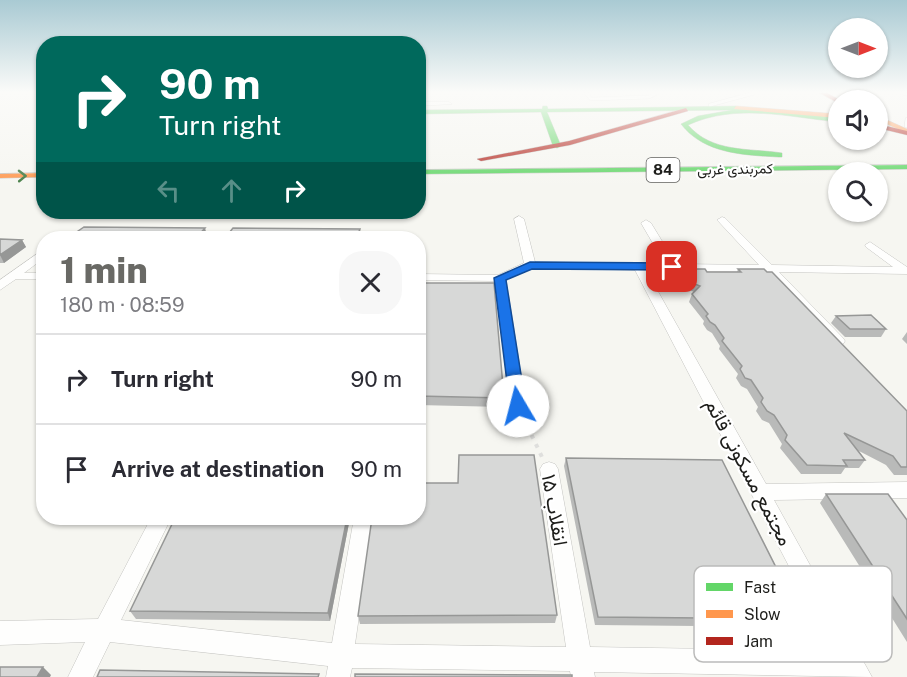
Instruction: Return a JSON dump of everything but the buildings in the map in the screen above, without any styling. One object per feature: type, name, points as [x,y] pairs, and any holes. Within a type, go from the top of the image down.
[{"type":"main road","points":[[549,125],[557,146]]},
{"type":"main road","points":[[466,161],[557,146],[635,125]]},
{"type":"main road","points":[[684,125],[692,134],[731,149],[818,158]]},
{"type":"main road","name":"کمربندی غربی","points":[[426,161],[907,157]]},
{"type":"main road","points":[[0,165],[36,164]]},
{"type":"main road","name":"کمربندی غربی","points":[[426,172],[907,168]]},
{"type":"main road","points":[[0,176],[36,176]]},
{"type":"street","points":[[519,219],[530,265]]},
{"type":"street","points":[[722,220],[850,354]]},
{"type":"street","points":[[646,223],[672,267]]},
{"type":"street","points":[[870,245],[906,271]]},
{"type":"street","points":[[0,286],[36,258]]},
{"type":"street","points":[[426,278],[500,278],[530,265],[906,271]]},
{"type":"street","name":"مجتمع مسکونی قائم","points":[[638,266],[800,566]]},
{"type":"street","points":[[0,277],[36,276]]},
{"type":"street","points":[[500,278],[518,406]]},
{"type":"street","name":"انقلاب ۱۵","points":[[549,469],[582,668]]},
{"type":"street","points":[[760,492],[907,490]]},
{"type":"street","points":[[80,677],[157,525]]},
{"type":"street","points":[[340,666],[363,525]]},
{"type":"street","points":[[0,633],[104,630],[340,666],[856,670]]},
{"type":"path","name":"انقلاب ۱۵","points":[[518,406],[549,469]]},
{"type":"traffic: fast","points":[[548,125],[557,146]]},
{"type":"traffic: fast","points":[[685,125],[692,133],[714,146],[740,152],[779,155]]},
{"type":"traffic: fast","points":[[426,172],[907,167]]},
{"type":"traffic: slow","points":[[893,125],[907,131]]},
{"type":"traffic: slow","points":[[0,176],[36,175]]},
{"type":"traffic: jam","points":[[481,159],[570,143],[635,125]]},
{"type":"traffic: jam","points":[[888,128],[907,133]]},
{"type":"route","points":[[518,406],[500,278],[530,265],[672,267]]}]
